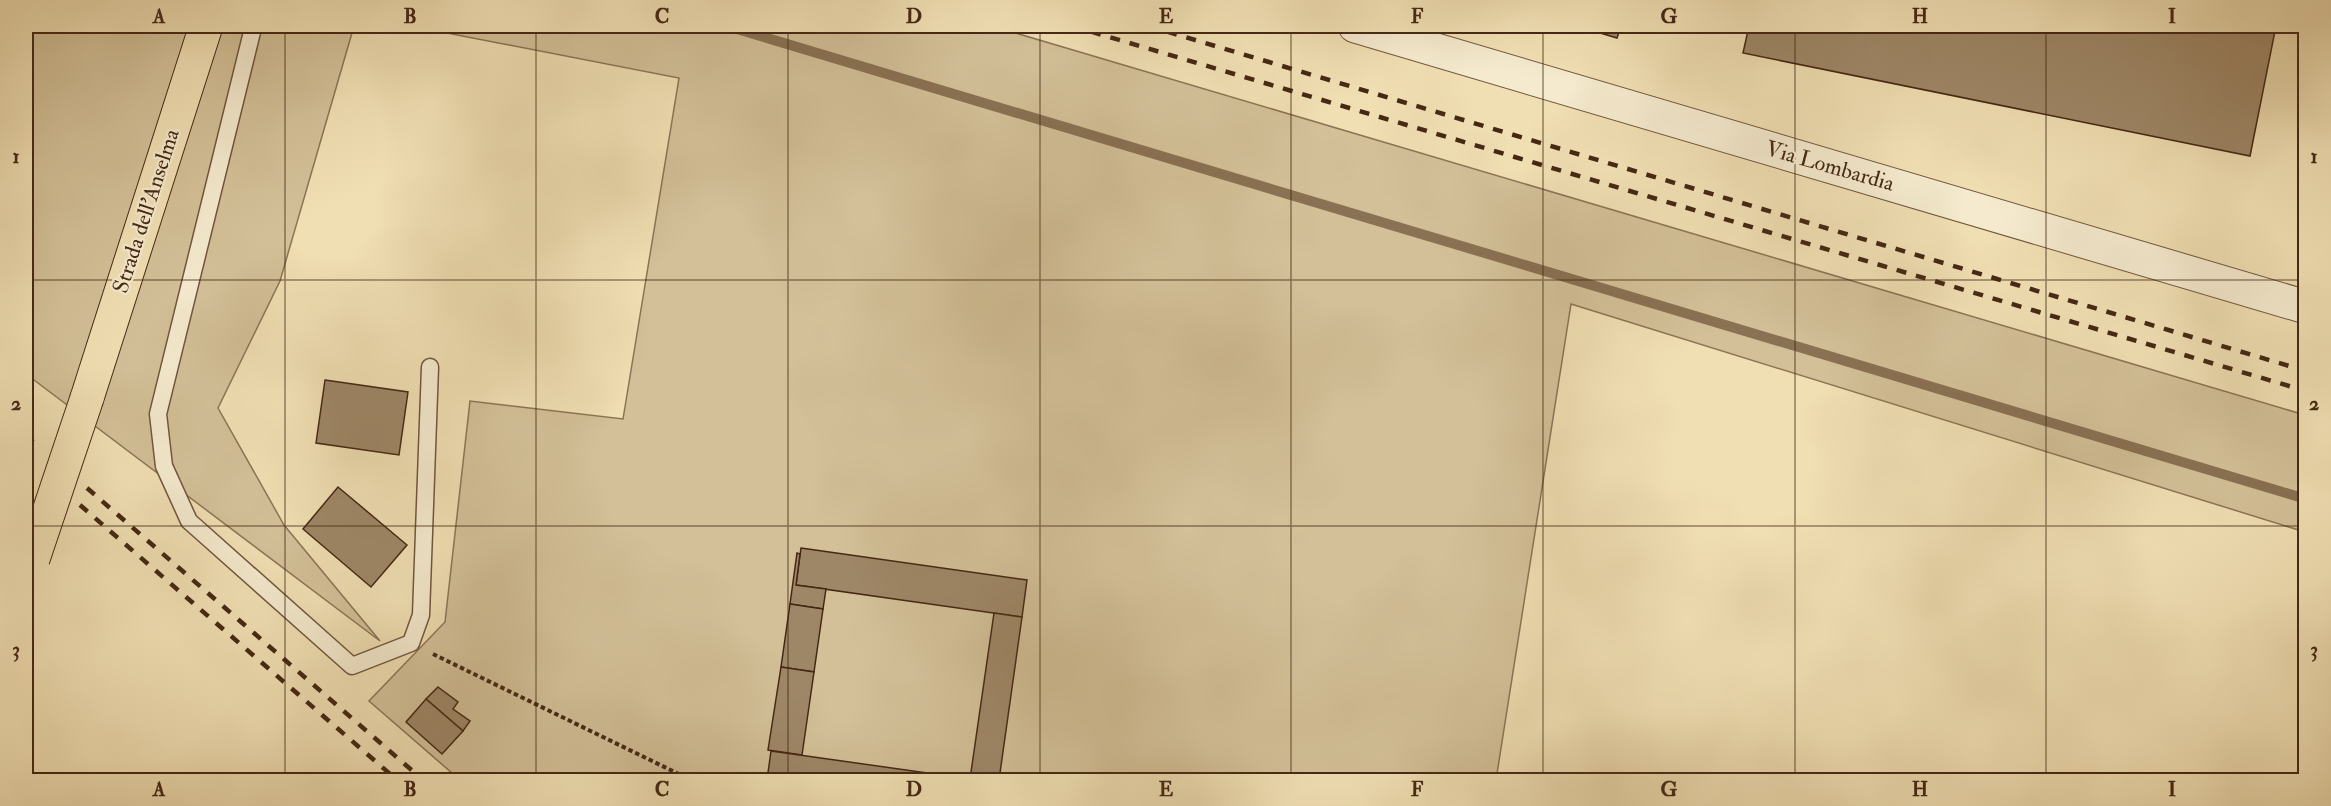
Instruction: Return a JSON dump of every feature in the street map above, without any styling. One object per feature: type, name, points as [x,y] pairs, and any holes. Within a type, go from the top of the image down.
[{"type":"main road","name":"Strada dell'Anselma","points":[[29,569],[87,398],[206,26]]},
{"type":"street","name":"Via Lombardia","points":[[1355,26],[2306,307]]},
{"type":"lane","points":[[251,26],[252,32],[158,414],[164,466],[189,521],[352,666],[411,643],[421,615],[430,367]]},
{"type":"path","points":[[411,643],[692,780]]},
{"type":"shaded area","points":[[26,26],[354,26],[280,281],[218,408],[284,525],[380,641],[26,374]]},
{"type":"shaded area","points":[[411,26],[992,26],[2305,415],[2305,532],[1571,304],[1496,780],[460,780],[369,701],[445,622],[470,401],[623,419],[679,78]]},
{"type":"building","points":[[1577,26],[1621,26],[1617,38]]},
{"type":"building","points":[[1749,26],[2276,26],[2250,156],[1743,53]]},
{"type":"building","points":[[325,380],[408,392],[399,455],[316,443]]},
{"type":"building","points":[[338,487],[407,545],[371,587],[303,529]]},
{"type":"building","points":[[801,548],[1027,580],[1022,617],[796,585]]},
{"type":"building","points":[[797,553],[800,554],[796,585],[826,589],[823,609],[790,604]]},
{"type":"building","points":[[790,604],[823,609],[814,672],[781,667]]},
{"type":"building","points":[[994,613],[1022,617],[999,780],[970,779]]},
{"type":"building","points":[[781,667],[814,672],[802,755],[768,750]]},
{"type":"building","points":[[438,687],[458,702],[453,709],[470,721],[463,731],[426,699]]},
{"type":"building","points":[[426,699],[463,731],[442,754],[406,722]]},
{"type":"building","points":[[771,751],[970,779],[979,780],[767,780]]},
{"type":"waterway","points":[[727,26],[2306,499]]},
{"type":"railway","points":[[1072,26],[2306,391]]},
{"type":"railway","points":[[1148,26],[2306,371]]},
{"type":"railway","points":[[26,435],[36,445]]},
{"type":"railway","points":[[26,458],[30,462]]},
{"type":"railway","points":[[87,488],[423,780]]},
{"type":"railway","points":[[80,505],[397,780]]}]
